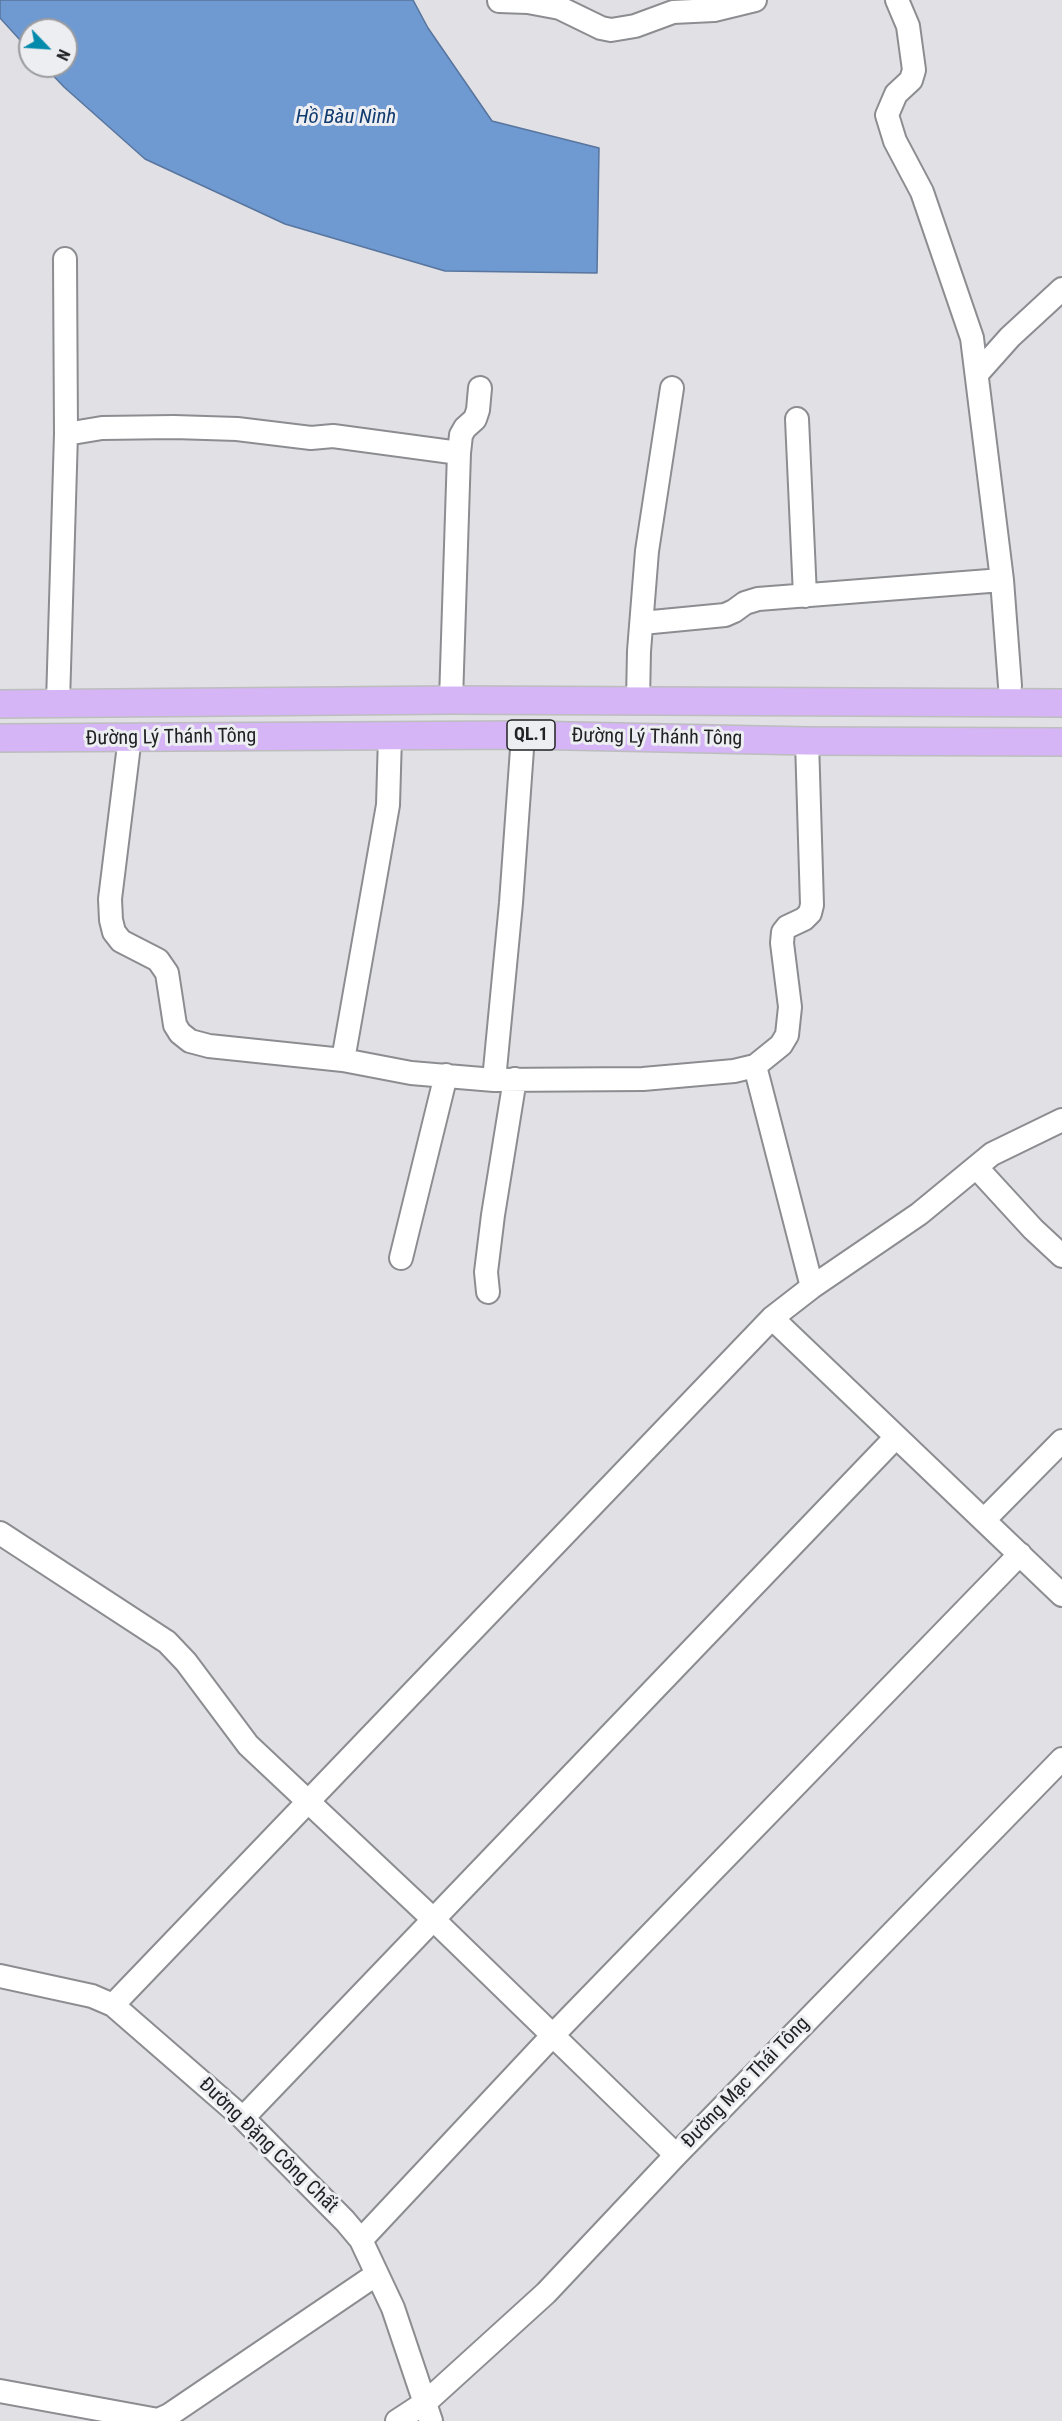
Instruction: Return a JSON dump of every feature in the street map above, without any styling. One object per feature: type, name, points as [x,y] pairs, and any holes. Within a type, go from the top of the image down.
[{"type":"main road","name":"Đường Lý Thánh Tông","points":[[0,704],[451,700],[1062,703]]},
{"type":"main road","points":[[58,702],[62,740]]},
{"type":"main road","name":"Đường Lý Thánh Tông","points":[[0,738],[62,740],[130,737],[523,735],[807,741],[1062,742]]},
{"type":"street","points":[[499,1],[528,2],[560,9],[601,28],[611,30],[635,26],[673,12],[723,8],[755,0]]},
{"type":"street","points":[[897,0],[909,26],[914,70],[911,80],[896,94],[887,114],[895,141],[922,192],[972,338],[1002,580],[1010,686]]},
{"type":"street","points":[[58,702],[66,435],[65,259]]},
{"type":"street","points":[[977,374],[1010,337],[1062,289]]},
{"type":"street","points":[[451,700],[459,453],[461,435],[475,419],[478,410],[480,388]]},
{"type":"street","points":[[638,700],[647,551],[672,388]]},
{"type":"street","points":[[797,419],[805,596]]},
{"type":"street","points":[[66,435],[102,429],[174,427],[237,429],[311,438],[333,436],[459,453]]},
{"type":"street","points":[[642,623],[725,615],[745,603],[758,599],[1002,580]]},
{"type":"street","points":[[488,1292],[486,1272],[505,1080],[511,903],[523,735]]},
{"type":"street","points":[[343,1060],[388,805],[390,736]]},
{"type":"street","points":[[130,737],[110,899],[111,920],[114,932],[121,940],[158,960],[167,974],[175,1024],[180,1033],[190,1041],[209,1046],[343,1060],[411,1073],[505,1080],[642,1079],[734,1071],[755,1066],[781,1045],[787,1035],[790,1007],[782,943],[783,932],[787,927],[804,919],[810,913],[812,905],[807,741]]},
{"type":"street","points":[[755,1066],[812,1287]]},
{"type":"street","points":[[401,1258],[446,1075]]},
{"type":"street","points":[[112,2005],[772,1318],[812,1287],[919,1214],[1002,1148],[1062,1120]]},
{"type":"street","points":[[977,1168],[1062,1256]]},
{"type":"street","points":[[772,1318],[1062,1595]]},
{"type":"street","points":[[243,2118],[896,1437]]},
{"type":"street","points":[[985,1519],[1062,1441]]},
{"type":"street","points":[[0,1533],[167,1642],[186,1662],[248,1745],[434,1920],[676,2155]]},
{"type":"street","points":[[361,2240],[553,2035],[1020,1554]]},
{"type":"street","name":"Đường Mạc Thái Tông","points":[[397,2421],[429,2411],[1062,1759]]},
{"type":"street","name":"Đường Đặng Công Chất","points":[[0,1976],[92,1996],[112,2005],[243,2118],[361,2240],[393,2308],[429,2411]]},
{"type":"street","points":[[0,2391],[158,2420],[169,2415],[377,2274]]},
{"type":"water","name":"Hồ Bàu Nình","points":[[0,0],[413,0],[428,28],[492,121],[599,148],[597,273],[445,271],[285,224],[145,159],[64,87],[55,78],[78,78],[78,18],[18,18],[18,38],[0,18]]}]
